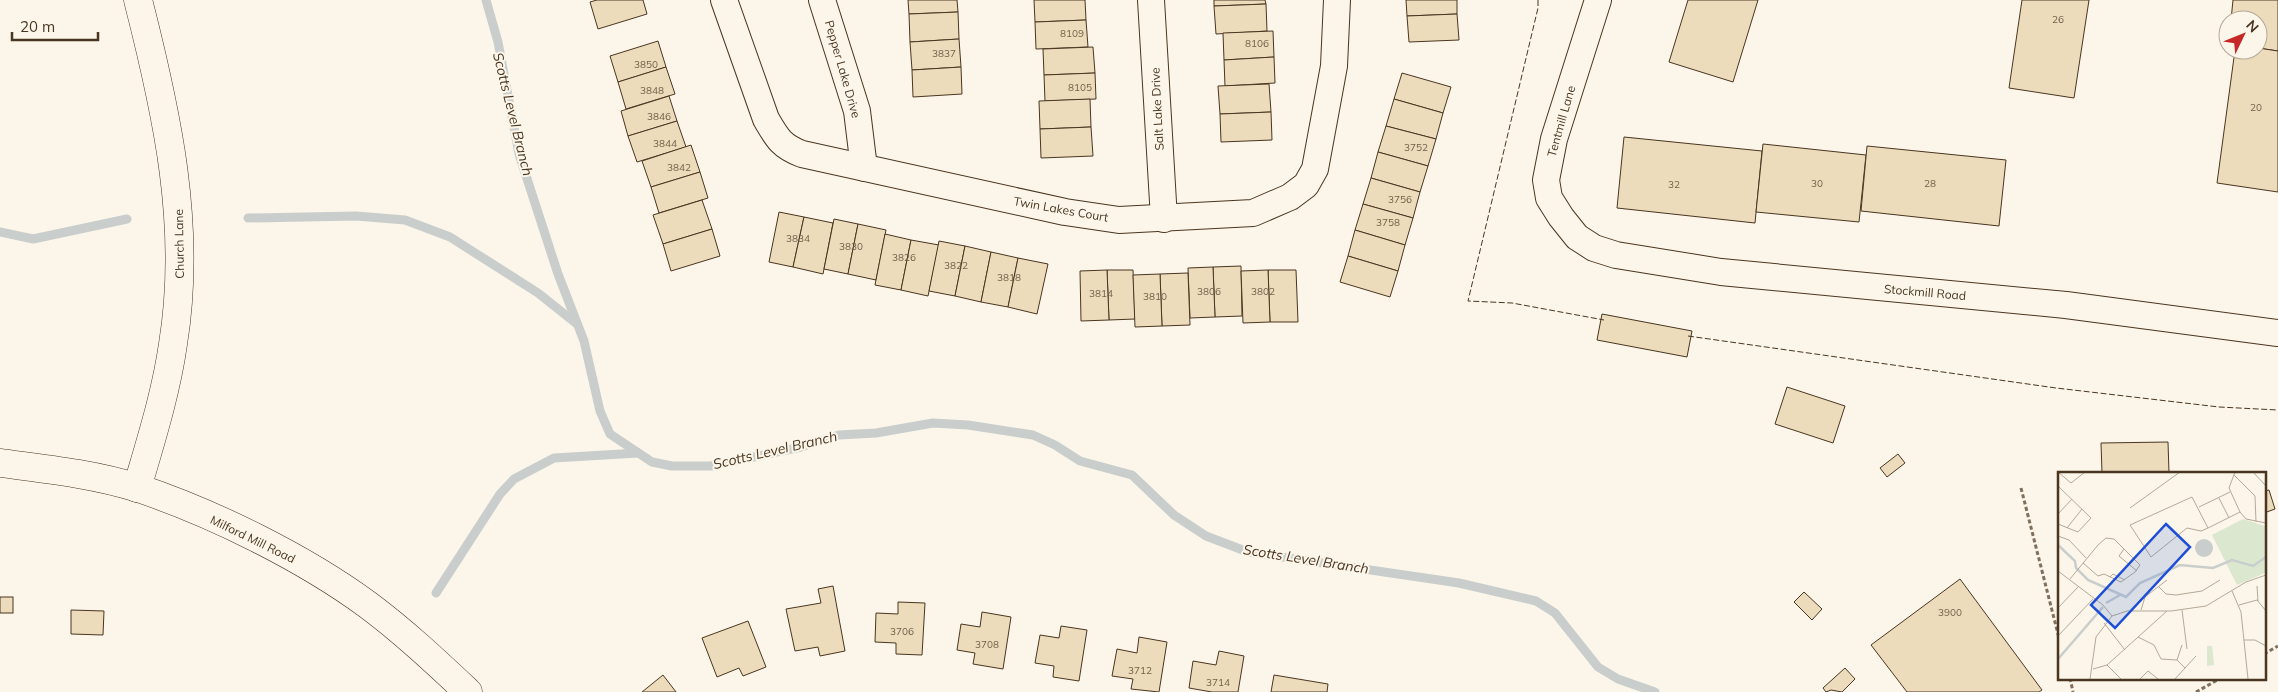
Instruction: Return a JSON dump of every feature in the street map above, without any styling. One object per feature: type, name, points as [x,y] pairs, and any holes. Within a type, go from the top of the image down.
[{"type":"main road","name":"Church Lane","points":[[137,488],[161,406],[174,344],[180,289],[178,195],[170,136],[138,0]]},
{"type":"main road","name":"Milford Mill Road","points":[[0,463],[42,468],[137,488],[251,536],[323,575],[367,605],[413,642],[468,692]]},
{"type":"street","name":"Twin Lakes Court","points":[[724,0],[766,119],[776,137],[786,148],[802,154],[1065,212],[1118,220],[1253,213],[1290,197],[1306,185],[1315,169],[1334,66],[1337,0]]},
{"type":"street","name":"Pepper Lake Drive","points":[[822,0],[857,111],[864,168]]},
{"type":"street","name":"Salt Lake Drive","points":[[1151,0],[1164,219]]},
{"type":"street","name":"Tentmill Lane","points":[[1577,237],[1560,217],[1549,198],[1546,180],[1554,139],[1598,0]]},
{"type":"street","name":"Stockmill Road","points":[[1577,237],[1594,248],[1616,255],[1721,272],[2066,305],[2278,333]]},
{"type":"path","points":[[2021,488],[2058,634]]},
{"type":"path","points":[[2266,653],[2278,646]]},
{"type":"path","points":[[2196,692],[2217,680]]},
{"type":"building","points":[[597,0],[643,0],[647,14],[598,29],[590,2]]},
{"type":"building","points":[[908,0],[957,0],[958,12],[909,14]]},
{"type":"building","points":[[1034,0],[1085,0],[1086,20],[1035,22]]},
{"type":"building","points":[[1214,0],[1265,0],[1266,4],[1214,6]]},
{"type":"building","points":[[1406,0],[1457,0],[1457,14],[1407,16]]},
{"type":"building","points":[[1688,0],[1758,0],[1733,82],[1669,62]]},
{"type":"building","points":[[2022,0],[2089,0],[2074,98],[2009,88]]},
{"type":"building","points":[[2233,0],[2278,0],[2278,51],[2268,50],[2268,10],[2232,10]]},
{"type":"building","points":[[1266,4],[1267,31],[1216,34],[1214,6]]},
{"type":"building","points":[[958,12],[959,39],[910,42],[909,14]]},
{"type":"building","points":[[1457,14],[1459,40],[1409,42],[1407,16]]},
{"type":"building","points":[[1086,20],[1088,47],[1036,49],[1035,22]]},
{"type":"building","points":[[1273,31],[1274,57],[1224,60],[1223,33]]},
{"type":"building","points":[[959,39],[961,67],[912,70],[910,42]]},
{"type":"building","points":[[658,41],[666,67],[618,82],[610,56]]},
{"type":"building","points":[[1093,47],[1095,73],[1044,75],[1043,49]]},
{"type":"building","points":[[2268,50],[2278,51],[2278,192],[2217,183],[2234,60],[2268,60]]},
{"type":"building","points":[[1274,57],[1275,83],[1225,86],[1224,60]]},
{"type":"building","points":[[666,67],[675,94],[626,109],[618,82]]},
{"type":"building","points":[[961,67],[962,94],[913,97],[912,70]]},
{"type":"building","points":[[1095,73],[1096,99],[1045,101],[1044,75]]},
{"type":"building","points":[[1402,73],[1451,87],[1443,113],[1394,99]]},
{"type":"building","points":[[1269,84],[1271,112],[1220,114],[1218,86]]},
{"type":"building","points":[[669,96],[677,121],[628,136],[621,111]]},
{"type":"building","points":[[1090,99],[1091,127],[1040,129],[1039,101]]},
{"type":"building","points":[[1394,99],[1443,113],[1436,139],[1386,126]]},
{"type":"building","points":[[1271,112],[1272,140],[1221,142],[1220,114]]},
{"type":"building","points":[[677,121],[686,147],[637,162],[628,136]]},
{"type":"building","points":[[1386,126],[1436,139],[1428,166],[1378,152]]},
{"type":"building","points":[[1091,127],[1093,156],[1041,158],[1040,129]]},
{"type":"building","points":[[1624,137],[1762,151],[1755,223],[1617,208]]},
{"type":"building","points":[[1763,144],[1866,155],[1859,222],[1756,212]]},
{"type":"building","points":[[691,145],[700,172],[651,187],[642,161]]},
{"type":"building","points":[[1867,146],[2006,160],[1999,226],[1861,211]]},
{"type":"building","points":[[1378,152],[1428,166],[1420,192],[1371,178]]},
{"type":"building","points":[[700,172],[708,198],[659,213],[651,187]]},
{"type":"building","points":[[1371,178],[1420,192],[1413,218],[1363,204]]},
{"type":"building","points":[[702,200],[712,229],[663,244],[653,215]]},
{"type":"building","points":[[1363,204],[1413,218],[1405,245],[1355,230]]},
{"type":"building","points":[[779,212],[804,217],[793,267],[769,262]]},
{"type":"building","points":[[804,217],[833,223],[823,274],[793,267]]},
{"type":"building","points":[[834,219],[858,224],[848,274],[824,269]]},
{"type":"building","points":[[858,224],[886,230],[876,280],[848,274]]},
{"type":"building","points":[[712,229],[720,256],[671,271],[663,244]]},
{"type":"building","points":[[1355,230],[1405,245],[1398,271],[1348,256]]},
{"type":"building","points":[[885,234],[911,240],[901,290],[875,285]]},
{"type":"building","points":[[911,240],[939,245],[928,296],[901,290]]},
{"type":"building","points":[[939,241],[965,246],[955,296],[929,291]]},
{"type":"building","points":[[965,246],[991,252],[981,302],[955,296]]},
{"type":"building","points":[[991,252],[1018,258],[1008,307],[981,302]]},
{"type":"building","points":[[1348,256],[1398,271],[1390,297],[1340,282]]},
{"type":"building","points":[[1018,258],[1048,264],[1037,314],[1008,307]]},
{"type":"building","points":[[1241,266],[1242,316],[1215,317],[1213,267]]},
{"type":"building","points":[[1213,267],[1215,317],[1190,318],[1188,268]]},
{"type":"building","points":[[1107,270],[1133,270],[1135,319],[1109,320]]},
{"type":"building","points":[[1107,270],[1109,320],[1081,321],[1080,271]]},
{"type":"building","points":[[1268,270],[1296,270],[1298,322],[1270,322]]},
{"type":"building","points":[[1268,270],[1270,322],[1243,323],[1241,271]]},
{"type":"building","points":[[1188,273],[1190,325],[1162,326],[1160,274]]},
{"type":"building","points":[[1160,274],[1162,326],[1135,327],[1133,275]]},
{"type":"building","points":[[1602,314],[1692,331],[1687,357],[1597,340]]},
{"type":"building","points":[[1787,387],[1845,406],[1833,443],[1775,424]]},
{"type":"building","points":[[2168,442],[2169,472],[2102,472],[2101,443]]},
{"type":"building","points":[[1898,454],[1905,463],[1887,477],[1880,468]]},
{"type":"building","points":[[2269,490],[2275,509],[2266,512],[2266,491]]},
{"type":"building","points":[[1960,579],[2042,690],[2039,692],[1907,692],[1871,645]]},
{"type":"building","points":[[833,586],[845,651],[820,656],[818,647],[795,651],[786,609],[821,603],[818,589]]},
{"type":"building","points":[[1804,592],[1822,609],[1812,620],[1794,602]]},
{"type":"building","points":[[0,597],[13,597],[13,613],[0,613]]},
{"type":"building","points":[[898,602],[925,603],[922,655],[896,654],[896,643],[875,642],[876,613],[898,614]]},
{"type":"building","points":[[71,610],[104,611],[103,635],[71,634]]},
{"type":"building","points":[[982,612],[1011,617],[1003,669],[973,664],[975,653],[957,650],[961,624],[980,627]]},
{"type":"building","points":[[748,621],[766,667],[743,676],[739,668],[717,677],[702,638]]},
{"type":"building","points":[[1061,626],[1087,630],[1079,681],[1053,677],[1054,666],[1035,663],[1040,635],[1059,638]]},
{"type":"building","points":[[1139,637],[1167,642],[1159,692],[1131,689],[1133,679],[1112,676],[1117,649],[1137,653]]},
{"type":"building","points":[[1219,651],[1244,656],[1238,692],[1212,692],[1189,688],[1193,661],[1216,665]]},
{"type":"building","points":[[1845,668],[1855,679],[1842,692],[1831,690],[1826,692],[1823,688]]},
{"type":"building","points":[[663,675],[676,692],[642,692]]},
{"type":"building","points":[[1274,675],[1328,684],[1327,692],[1271,692]]},
{"type":"waterway","name":"Scotts Level Branch","points":[[486,0],[498,42],[519,154],[558,274],[584,341],[600,411],[610,434],[652,462],[672,466],[711,466],[801,447],[839,435],[876,433],[933,423],[968,425],[1033,435],[1055,445],[1080,461],[1132,475],[1174,515],[1206,536],[1248,552],[1459,583],[1536,601],[1555,613],[1598,667],[1618,679],[1655,692]]},
{"type":"waterway","points":[[248,218],[356,216],[405,220],[450,237],[538,293],[577,324]]},
{"type":"waterway","points":[[0,232],[33,239],[127,219]]},
{"type":"waterway","points":[[436,593],[500,494],[514,479],[554,458],[638,453]]},
{"type":"fence","points":[[1538,0],[1538,8],[1468,301],[1512,303],[1604,320]]},
{"type":"fence","points":[[1688,336],[2056,388],[2219,407],[2278,410]]}]
